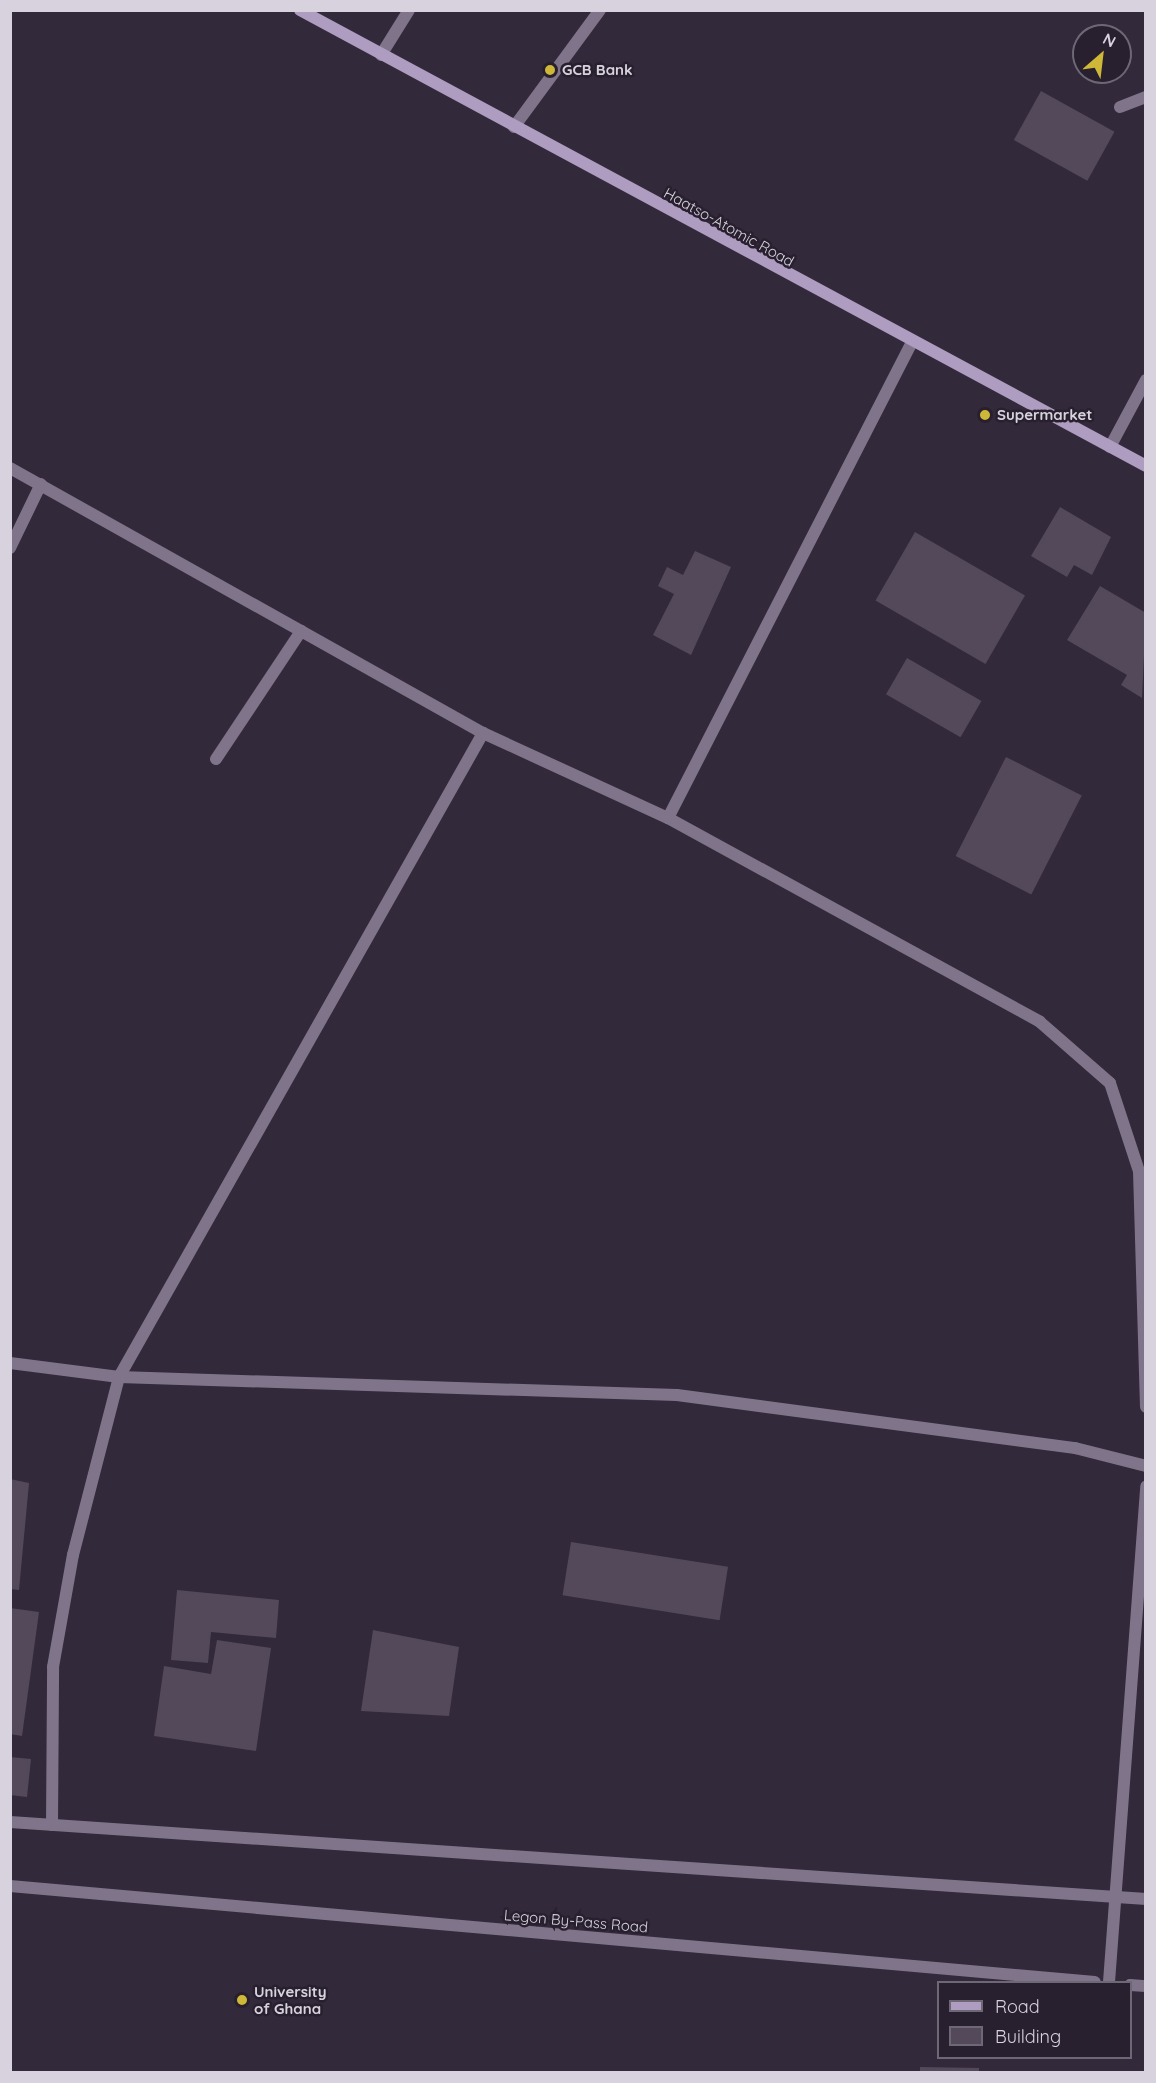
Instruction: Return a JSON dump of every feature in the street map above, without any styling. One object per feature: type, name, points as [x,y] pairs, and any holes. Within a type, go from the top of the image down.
[{"type":"main road","name":"Haatso-Atomic Road","points":[[300,10],[911,344],[1146,466]]},
{"type":"street","points":[[381,55],[409,10]]},
{"type":"street","points":[[514,127],[600,10]]},
{"type":"street","points":[[1120,107],[1146,97]]},
{"type":"street","points":[[668,818],[911,344]]},
{"type":"street","points":[[1110,447],[1146,380]]},
{"type":"street","points":[[10,468],[483,734],[668,818],[1040,1022],[1110,1083],[1139,1171],[1146,1407]]},
{"type":"street","points":[[10,548],[40,484]]},
{"type":"street","points":[[216,759],[301,631]]},
{"type":"street","points":[[52,1825],[53,1668],[73,1555],[119,1377],[483,734]]},
{"type":"street","points":[[10,1363],[119,1377],[677,1395],[1075,1448],[1146,1466]]},
{"type":"street","points":[[1109,1981],[1112,1896],[1146,1486]]},
{"type":"street","points":[[10,1822],[1146,1899]]},
{"type":"street","name":"Legon By-Pass Road","points":[[10,1886],[1073,1981]]},
{"type":"building","points":[[1041,91],[1114,132],[1087,181],[1014,140]]},
{"type":"building","points":[[1060,507],[1111,537],[1092,575],[1074,565],[1067,577],[1031,556]]},
{"type":"building","points":[[915,532],[1025,596],[985,664],[876,600]]},
{"type":"building","points":[[695,551],[731,567],[691,655],[653,635],[674,594],[658,586],[667,567],[683,575]]},
{"type":"building","points":[[1100,586],[1146,613],[1142,698],[1121,685],[1127,675],[1067,640]]},
{"type":"building","points":[[907,658],[981,701],[960,737],[886,694]]},
{"type":"building","points":[[1006,757],[1082,796],[1031,894],[956,856]]},
{"type":"building","points":[[10,1479],[29,1483],[19,1590],[10,1589]]},
{"type":"building","points":[[571,1542],[728,1567],[720,1620],[563,1595]]},
{"type":"building","points":[[177,1590],[279,1600],[276,1638],[211,1632],[208,1663],[171,1660]]},
{"type":"building","points":[[10,1608],[39,1612],[22,1736],[10,1734]]},
{"type":"building","points":[[373,1630],[459,1647],[449,1716],[361,1711]]},
{"type":"building","points":[[217,1640],[271,1648],[256,1751],[154,1736],[164,1666],[211,1674]]},
{"type":"building","points":[[10,1757],[31,1759],[27,1797],[10,1795]]},
{"type":"building","points":[[920,2067],[979,2068],[979,2072],[920,2072]]},
{"type":"place","name":"GCB Bank","points":[[550,70]]},
{"type":"place","name":"Supermarket","points":[[985,415]]},
{"type":"place","name":"University of Ghana","points":[[242,2000]]}]
